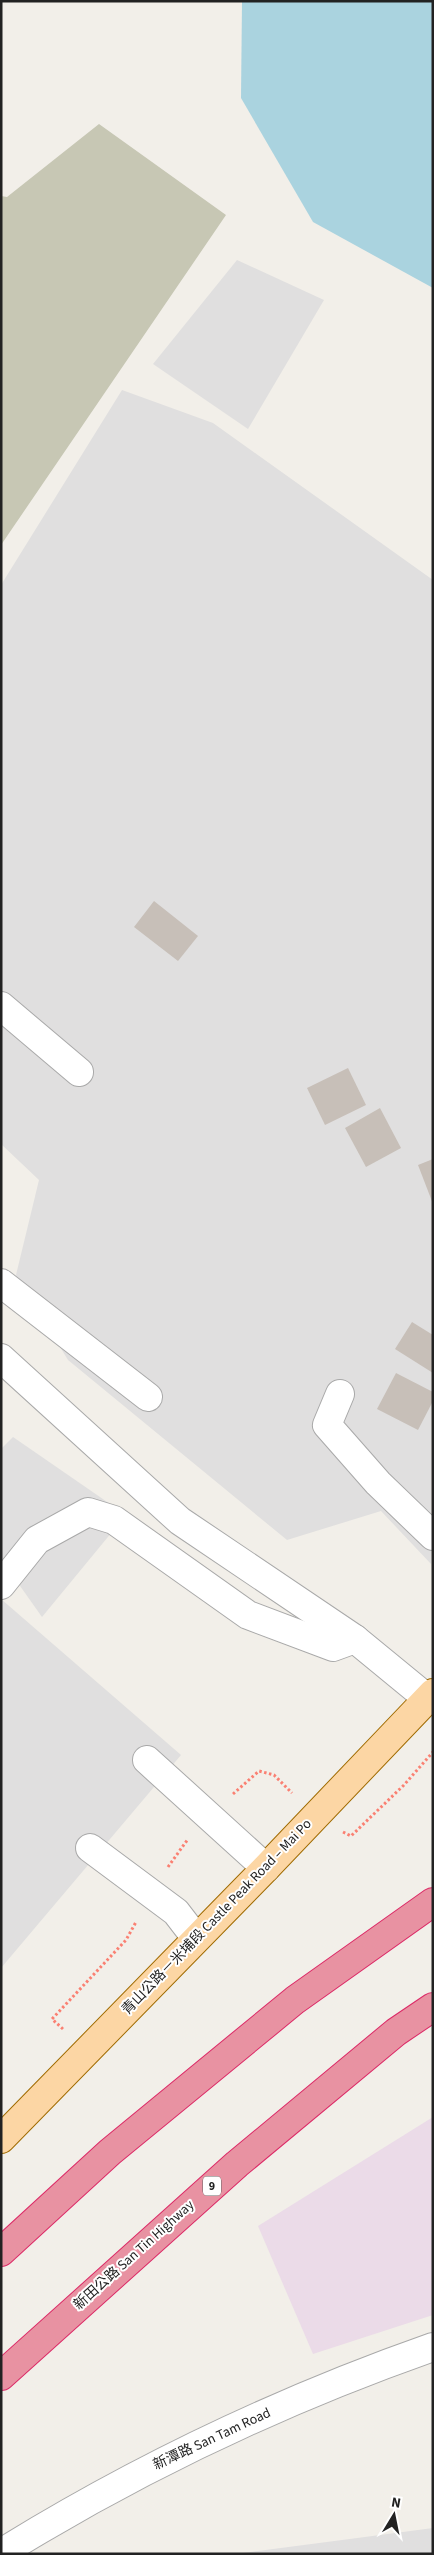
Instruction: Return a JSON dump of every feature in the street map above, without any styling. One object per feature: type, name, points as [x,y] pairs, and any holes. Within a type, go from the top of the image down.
[{"type":"highway","points":[[1,2252],[110,2152],[295,2000],[433,1902]]},
{"type":"highway","name":"新田公路 San Tin Highway","points":[[1,2376],[237,2164],[396,2032],[433,2007]]},
{"type":"main road","name":"青山公路－米埔段 Castle Peak Road – Mai Po","points":[[1,2139],[266,1868],[430,1696]]},
{"type":"street","points":[[1,1006],[79,1072]]},
{"type":"street","points":[[1,1283],[148,1398]]},
{"type":"street","points":[[1,1358],[180,1521],[355,1639],[430,1696]]},
{"type":"street","points":[[340,1394],[327,1425],[378,1483],[433,1536]]},
{"type":"street","points":[[1,1585],[37,1540],[88,1512],[114,1520],[248,1615],[333,1646],[355,1639]]},
{"type":"street","points":[[147,1760],[266,1868]]},
{"type":"street","points":[[90,1848],[176,1912],[196,1938]]},
{"type":"street","name":"新潭路 San Tam Road","points":[[1,2553],[98,2496],[198,2444],[285,2405],[433,2347]]},
{"type":"path","points":[[334,1828],[351,1836],[404,1785],[433,1752]]},
{"type":"path","points":[[52,2019],[64,2029]]},
{"type":"shaded area","points":[[99,124],[226,215],[1,545],[1,196],[7,197]]},
{"type":"shaded area","points":[[237,260],[324,300],[248,429],[153,364]]},
{"type":"shaded area","points":[[122,390],[213,423],[433,580],[431,1564],[381,1511],[287,1540],[68,1360],[16,1275],[39,1180],[1,1144],[1,585]]},
{"type":"shaded area","points":[[13,1437],[126,1515],[42,1617],[1,1559],[1,1449]]},
{"type":"shaded area","points":[[1,1599],[181,1755],[1,1968]]},
{"type":"shaded area","points":[[433,2117],[433,2315],[313,2354],[258,2226]]},
{"type":"shaded area","points":[[433,2528],[433,2554],[236,2554]]},
{"type":"water","points":[[242,1],[433,1],[433,288],[313,222],[241,98]]},
{"type":"building","points":[[154,901],[198,936],[178,961],[134,927]]},
{"type":"building","points":[[348,1068],[366,1105],[325,1125],[307,1088]]},
{"type":"building","points":[[380,1108],[401,1148],[366,1167],[345,1128]]},
{"type":"building","points":[[433,1159],[433,1204],[418,1165]]},
{"type":"building","points":[[412,1322],[433,1335],[433,1373],[395,1349]]},
{"type":"building","points":[[396,1373],[433,1392],[433,1401],[418,1430],[377,1409]]}]
